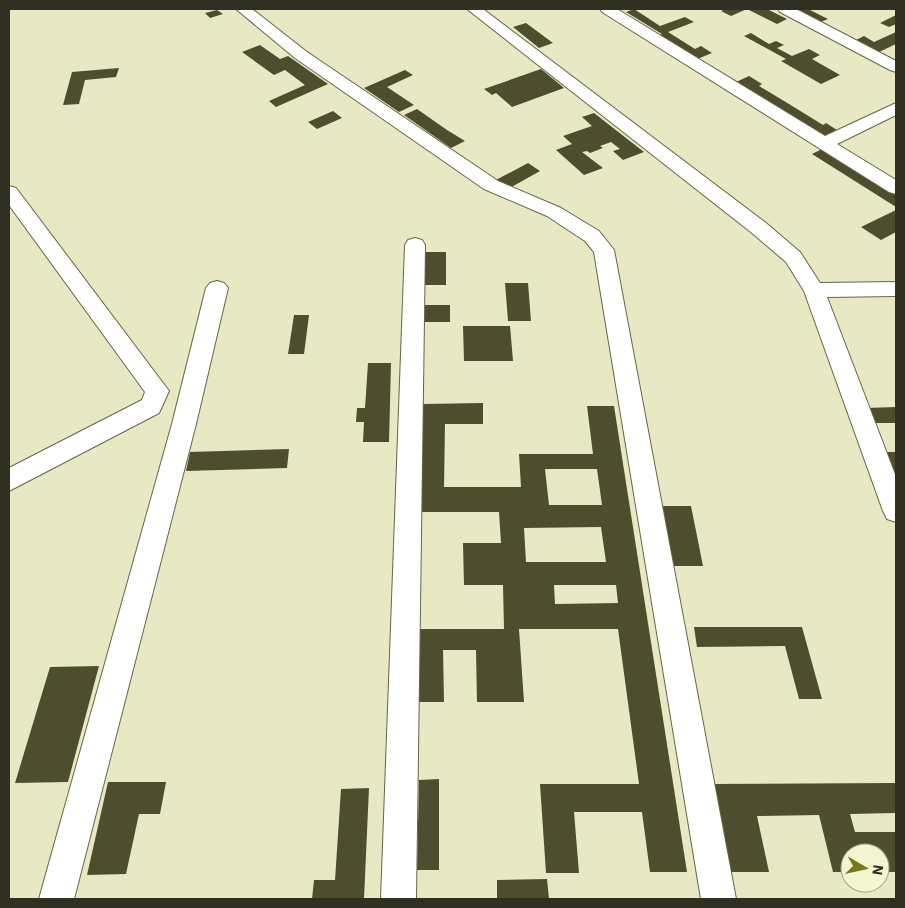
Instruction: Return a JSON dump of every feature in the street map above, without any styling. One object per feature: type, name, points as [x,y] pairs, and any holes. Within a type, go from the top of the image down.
[{"type":"street","points":[[243,9],[301,55],[491,185],[554,212],[592,236],[604,250],[719,899]]},
{"type":"street","points":[[474,9],[759,228],[793,257],[814,290],[896,511]]},
{"type":"street","points":[[785,9],[896,67]]},
{"type":"street","points":[[615,10],[823,144],[896,188]]},
{"type":"street","points":[[823,144],[896,108]]},
{"type":"street","points":[[9,192],[157,390],[150,406],[12,472]]},
{"type":"street","points":[[398,899],[415,244]]},
{"type":"street","points":[[56,899],[184,424],[217,288]]},
{"type":"street","points":[[814,290],[896,289]]},
{"type":"building","points":[[634,9],[660,26],[685,17],[694,22],[668,32],[695,49],[701,46],[712,53],[695,60],[657,36],[662,34],[626,12]]},
{"type":"building","points":[[726,9],[747,9],[731,16],[721,11]]},
{"type":"building","points":[[747,9],[767,9],[787,19],[777,24]]},
{"type":"building","points":[[791,9],[808,9],[828,19],[818,23]]},
{"type":"building","points":[[217,10],[223,14],[210,18],[205,13]]},
{"type":"building","points":[[896,15],[896,24],[889,27],[880,23]]},
{"type":"building","points":[[526,23],[553,43],[539,48],[513,27]]},
{"type":"building","points":[[896,32],[896,44],[877,53],[854,41],[864,36],[874,42]]},
{"type":"building","points":[[751,33],[769,44],[776,41],[784,45],[777,48],[792,56],[809,49],[820,55],[812,59],[840,75],[821,84],[781,61],[786,59],[744,36]]},
{"type":"building","points":[[260,45],[280,59],[288,56],[328,84],[276,107],[269,101],[305,85],[285,70],[274,75],[242,52]]},
{"type":"building","points":[[119,68],[116,77],[85,80],[79,104],[63,105],[72,72]]},
{"type":"building","points":[[541,69],[564,88],[512,107],[496,93],[492,95],[484,89]]},
{"type":"building","points":[[405,70],[413,75],[387,87],[414,105],[399,112],[364,88]]},
{"type":"building","points":[[749,76],[762,84],[759,86],[823,125],[826,123],[840,132],[824,140],[732,84]]},
{"type":"building","points":[[417,109],[465,141],[451,148],[404,115]]},
{"type":"building","points":[[333,111],[342,118],[317,129],[308,122]]},
{"type":"building","points":[[594,113],[644,152],[623,160],[613,151],[620,149],[611,142],[600,146],[603,148],[590,153],[587,151],[582,152],[603,168],[584,175],[556,150],[572,144],[563,136],[592,126],[582,117]]},
{"type":"building","points":[[824,148],[896,192],[896,207],[812,154]]},
{"type":"building","points":[[528,163],[540,171],[508,189],[496,180]]},
{"type":"building","points":[[896,210],[896,232],[881,240],[861,227]]},
{"type":"building","points":[[423,252],[446,252],[446,285],[422,285]]},
{"type":"building","points":[[505,283],[528,283],[531,321],[508,321]]},
{"type":"building","points":[[421,305],[450,305],[450,322],[421,322]]},
{"type":"building","points":[[294,315],[309,315],[304,354],[288,354]]},
{"type":"building","points":[[463,326],[510,326],[513,361],[464,361]]},
{"type":"building","points":[[368,363],[391,363],[389,442],[363,442],[364,422],[356,422],[357,408],[365,408]]},
{"type":"building","points":[[483,403],[483,424],[445,424],[444,487],[521,487],[519,454],[593,454],[587,406],[614,406],[687,872],[650,872],[642,812],[574,812],[579,873],[546,873],[540,784],[639,784],[618,629],[519,629],[524,702],[477,702],[476,650],[443,650],[444,702],[416,702],[418,629],[504,629],[503,585],[464,585],[463,543],[501,543],[499,512],[420,512],[423,404]],"holes":[[[545,469],[597,469],[602,505],[549,505]],[[601,527],[606,562],[526,562],[524,528]],[[554,585],[616,585],[618,603],[555,604]]]},
{"type":"building","points":[[896,407],[896,423],[872,423],[866,408]]},
{"type":"building","points":[[289,449],[287,468],[186,471],[190,452]]},
{"type":"building","points":[[878,452],[896,452],[896,497]]},
{"type":"building","points":[[661,506],[691,506],[703,566],[672,566]]},
{"type":"building","points":[[694,627],[802,627],[822,699],[799,699],[785,646],[697,647]]},
{"type":"building","points":[[99,666],[68,782],[15,783],[50,667]]},
{"type":"building","points":[[439,779],[439,870],[417,870],[419,780]]},
{"type":"building","points":[[108,782],[166,782],[160,814],[139,814],[126,874],[87,875]]},
{"type":"building","points":[[896,783],[896,813],[850,814],[855,832],[896,832],[896,872],[890,872],[890,843],[840,843],[840,872],[833,872],[819,815],[757,816],[769,872],[725,872],[709,784]]},
{"type":"building","points":[[369,788],[364,899],[312,899],[314,880],[335,880],[341,789]]},
{"type":"building","points":[[547,879],[549,899],[497,899],[497,880]]}]
